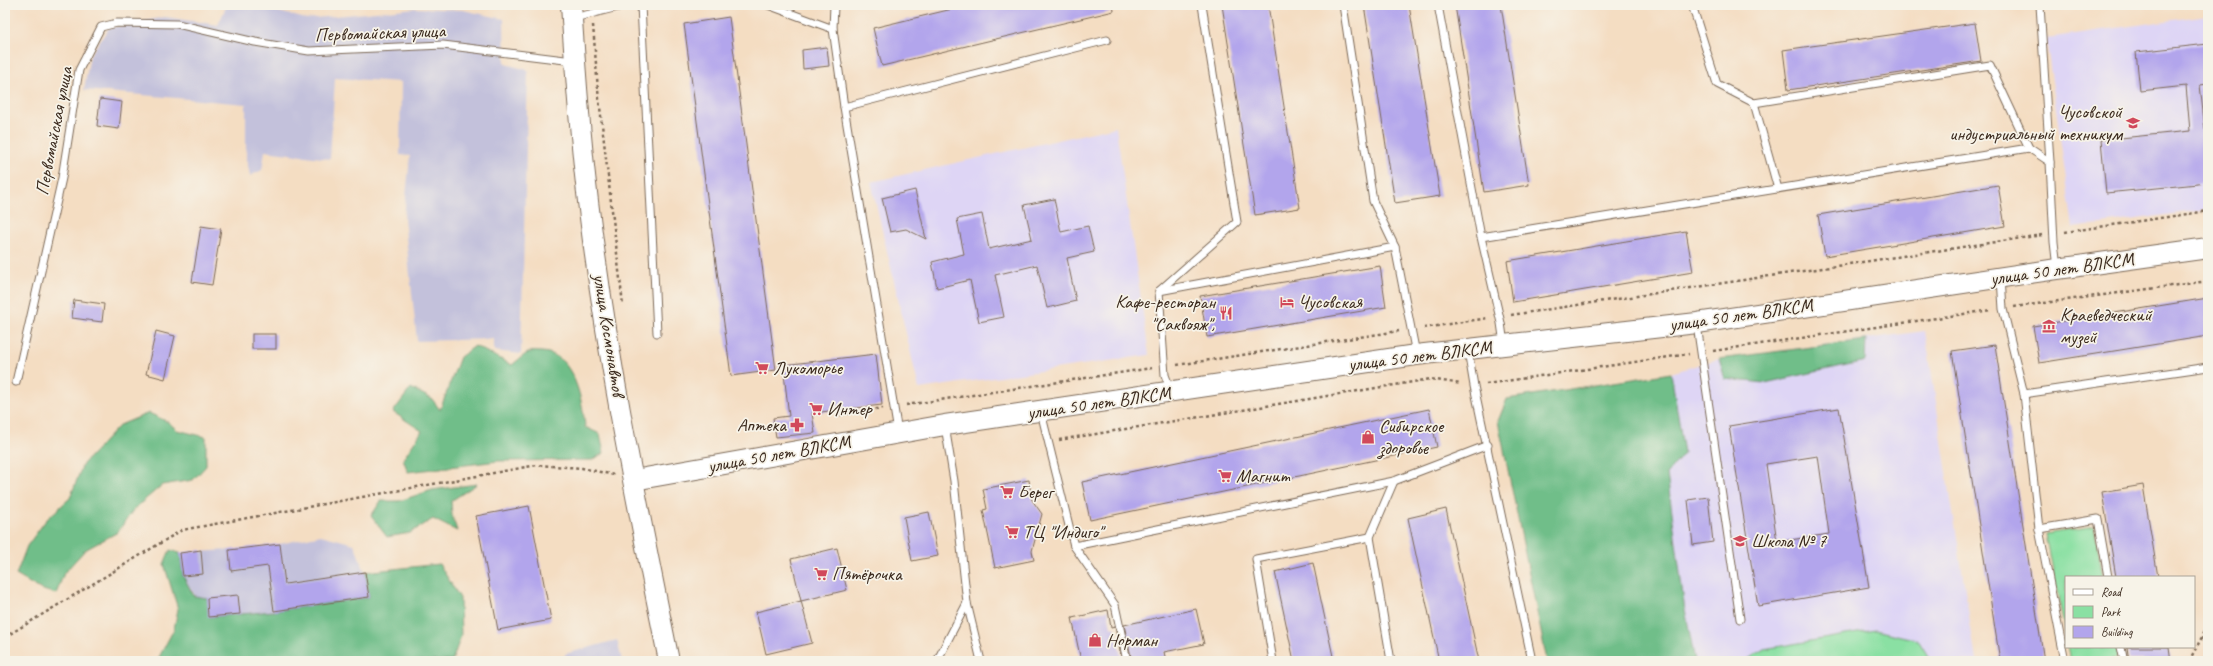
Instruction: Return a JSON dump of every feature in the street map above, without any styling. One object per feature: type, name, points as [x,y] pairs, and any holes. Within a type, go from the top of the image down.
[{"type":"street","name":"улица Космонавтов","points":[[571,12],[574,61],[586,185],[606,327],[653,589],[669,661]]},
{"type":"street","name":"улица 50 лет ВЛКСМ","points":[[634,480],[945,425],[1041,410],[1172,393],[1416,355],[1504,346],[1697,322],[2208,248]]},
{"type":"lane","points":[[571,12],[592,13],[626,5]]},
{"type":"lane","points":[[641,5],[657,333]]},
{"type":"lane","points":[[768,5],[833,29]]},
{"type":"lane","points":[[834,5],[833,29],[844,106],[898,434]]},
{"type":"lane","points":[[1159,292],[1237,222],[1202,5]]},
{"type":"lane","points":[[1343,5],[1373,201],[1395,247],[1416,355]]},
{"type":"lane","points":[[1438,5],[1481,237],[1499,316],[1504,346]]},
{"type":"lane","points":[[1692,5],[1716,84],[1754,103],[1990,65],[2029,148],[2050,162]]},
{"type":"lane","points":[[2040,5],[2053,234],[2058,269]]},
{"type":"lane","name":"Первомайская улица","points":[[16,382],[62,178],[79,70],[101,27],[117,23],[177,24],[255,42],[309,51],[443,45],[574,61]]},
{"type":"lane","points":[[844,106],[1107,40]]},
{"type":"lane","points":[[1754,103],[1778,189]]},
{"type":"lane","points":[[1481,237],[2029,148]]},
{"type":"lane","points":[[1159,292],[1395,247]]},
{"type":"lane","points":[[2001,278],[2003,309],[2024,394],[2039,529],[2065,661]]},
{"type":"lane","points":[[1159,292],[1165,375],[1172,393]]},
{"type":"lane","points":[[1697,322],[1740,619]]},
{"type":"lane","points":[[1468,350],[1474,386],[1488,445],[1532,661]]},
{"type":"lane","points":[[2024,394],[2208,367]]},
{"type":"lane","points":[[1041,410],[1074,546],[1115,605],[1128,661]]},
{"type":"lane","points":[[945,425],[954,480],[967,603],[981,661]]},
{"type":"lane","points":[[1074,546],[1394,481],[1488,445]]},
{"type":"lane","points":[[1391,661],[1370,537],[1394,481]]},
{"type":"lane","points":[[2039,529],[2098,519],[2108,576]]},
{"type":"lane","points":[[1272,661],[1256,558],[1370,537]]},
{"type":"lane","points":[[937,661],[967,603]]},
{"type":"lane","points":[[2121,648],[2124,661]]},
{"type":"path","points":[[592,13],[598,90],[624,308]]},
{"type":"path","points":[[840,415],[2208,210]]},
{"type":"path","points":[[1048,442],[1431,379],[1474,386],[1702,352],[2208,281]]},
{"type":"path","points":[[5,637],[182,530],[537,465],[582,468],[634,480]]},
{"type":"path","points":[[2189,661],[2208,626]]},
{"type":"shaded area","points":[[227,5],[253,5],[306,19],[416,8],[463,10],[504,19],[505,64],[528,70],[521,354],[494,351],[494,339],[417,341],[404,218],[410,156],[400,155],[401,82],[335,78],[330,159],[265,151],[262,170],[250,176],[246,155],[246,104],[84,90],[90,55],[109,28],[165,17],[218,25]]},
{"type":"shaded area","name":"Чусовской индустриальный техникум","points":[[2208,15],[2208,209],[2073,228],[2046,38]]},
{"type":"shaded area","points":[[1116,127],[1149,355],[919,389],[871,182]]},
{"type":"shaded area","name":"Школа № 7","points":[[1925,331],[1976,661],[1547,661],[1498,421],[1507,399],[1671,373],[1719,359]]},
{"type":"shaded area","points":[[321,535],[354,544],[365,572],[369,597],[274,611],[208,617],[183,576],[180,553],[229,550],[280,544]]},
{"type":"shaded area","points":[[617,640],[622,661],[564,661],[565,654]]},
{"type":"green space","points":[[1866,340],[1865,361],[1765,383],[1725,379],[1719,359]]},
{"type":"green space","points":[[475,346],[512,365],[530,352],[553,354],[562,361],[575,380],[582,405],[585,427],[600,434],[604,453],[592,460],[498,461],[408,472],[403,459],[422,431],[393,412],[411,388],[432,399],[440,410],[460,357]]},
{"type":"green space","points":[[1671,373],[1684,453],[1667,474],[1684,604],[1695,661],[1547,661],[1498,421],[1507,399]]},
{"type":"green space","points":[[149,413],[168,422],[177,430],[206,437],[206,466],[193,480],[162,485],[133,510],[118,532],[85,550],[64,573],[56,594],[40,589],[16,575],[27,546],[46,520],[70,498],[83,464],[120,425]]},
{"type":"green space","points":[[477,484],[451,501],[452,515],[457,531],[433,519],[410,533],[387,537],[371,516],[381,501],[399,501],[432,490]]},
{"type":"green space","points":[[2094,526],[2103,576],[2065,576],[2065,632],[2046,534]]},
{"type":"green space","points":[[170,550],[180,553],[183,576],[194,596],[207,598],[209,617],[274,611],[369,597],[365,572],[439,564],[460,598],[461,636],[452,661],[157,661],[174,629],[178,609],[164,564]]},
{"type":"green space","points":[[1875,630],[1918,640],[1931,661],[1745,661],[1764,649]]},
{"type":"green space","points":[[2068,648],[2116,648],[2118,658],[2100,661],[2071,661]]},
{"type":"building","points":[[969,5],[1113,5],[1114,11],[882,66],[873,28]]},
{"type":"building","points":[[1222,5],[1268,5],[1300,208],[1255,215]]},
{"type":"building","points":[[1364,5],[1409,5],[1440,196],[1395,203]]},
{"type":"building","points":[[1455,5],[1501,5],[1529,185],[1484,192]]},
{"type":"building","points":[[729,17],[776,370],[731,376],[684,24]]},
{"type":"building","points":[[1975,23],[1981,61],[1788,90],[1783,50]]},
{"type":"building","points":[[2208,44],[2208,84],[2200,85],[2205,130],[2208,130],[2208,183],[2106,193],[2101,140],[2190,131],[2186,86],[2140,91],[2136,52]]},
{"type":"building","points":[[827,47],[829,66],[803,69],[802,50]]},
{"type":"building","points":[[100,99],[122,102],[119,129],[97,126]]},
{"type":"building","points":[[1998,185],[2005,226],[1825,256],[1818,215]]},
{"type":"building","points":[[915,190],[926,239],[906,229],[890,232],[882,198]]},
{"type":"building","points":[[1054,199],[1061,232],[1088,226],[1094,252],[1067,258],[1076,301],[1047,308],[1037,265],[995,275],[1004,317],[979,322],[970,280],[937,288],[932,262],[964,254],[957,219],[982,214],[989,249],[1032,239],[1024,205]]},
{"type":"building","points":[[201,226],[221,229],[212,285],[192,282]]},
{"type":"building","points":[[1686,231],[1693,272],[1513,302],[1507,261]]},
{"type":"building","points":[[1380,266],[1386,307],[1207,337],[1200,296]]},
{"type":"building","points":[[2208,298],[2208,336],[2039,363],[2033,326]]},
{"type":"building","points":[[74,300],[104,304],[102,322],[72,318]]},
{"type":"building","points":[[156,331],[175,336],[165,379],[146,374]]},
{"type":"building","points":[[252,334],[276,334],[276,349],[252,349]]},
{"type":"building","points":[[1995,345],[2044,661],[2000,661],[1952,351]]},
{"type":"building","points":[[876,354],[882,405],[812,413],[815,433],[776,437],[773,418],[789,416],[783,365]]},
{"type":"building","points":[[1839,408],[1869,587],[1758,606],[1729,426]],"holes":[[[1818,456],[1829,534],[1777,542],[1766,464]]]},
{"type":"building","points":[[1429,409],[1437,447],[1090,520],[1082,482]]},
{"type":"building","name":"ТЦ \"Индиго\"","points":[[1029,480],[1032,500],[1042,514],[1032,551],[1034,560],[995,568],[983,510],[987,509],[983,489]]},
{"type":"building","points":[[2143,485],[2158,576],[2116,576],[2102,492]]},
{"type":"building","points":[[1708,497],[1713,542],[1693,545],[1688,500]]},
{"type":"building","points":[[529,506],[551,620],[498,630],[476,516]]},
{"type":"building","points":[[1446,509],[1479,661],[1439,661],[1408,518]]},
{"type":"building","points":[[929,512],[938,556],[912,561],[904,517]]},
{"type":"building","points":[[280,544],[285,584],[365,572],[369,597],[274,611],[268,566],[231,571],[229,550]]},
{"type":"building","points":[[837,548],[847,590],[801,601],[791,559]]},
{"type":"building","points":[[201,550],[203,574],[183,576],[180,553]]},
{"type":"building","points":[[1313,563],[1334,661],[1294,661],[1275,572]]},
{"type":"building","points":[[238,595],[240,614],[208,617],[207,598]]},
{"type":"building","points":[[801,601],[812,643],[766,654],[756,612]]},
{"type":"building","points":[[1196,609],[1204,644],[1164,652],[1166,661],[1132,661],[1124,625]]},
{"type":"building","name":"Норман","points":[[1108,610],[1111,628],[1115,627],[1122,661],[1081,661],[1072,618]]},
{"type":"building","points":[[2127,648],[2169,648],[2171,661],[2129,661]]},
{"type":"place","name":"Чусовской индустриальный техникум","points":[[2133,123]]},
{"type":"place","name":"Чусовская","points":[[1287,302]]},
{"type":"place","name":"Кафе-ресторан \"Саквояж\",","points":[[1226,313]]},
{"type":"place","name":"Краеведческий музей","points":[[2049,326]]},
{"type":"place","name":"Лукоморье","points":[[762,368]]},
{"type":"place","name":"Интер","points":[[816,409]]},
{"type":"place","name":"Аптека","points":[[797,425]]},
{"type":"place","name":"Сибирское здоровье","points":[[1368,437]]},
{"type":"place","name":"Магнит","points":[[1225,476]]},
{"type":"place","name":"Берег","points":[[1007,492]]},
{"type":"place","name":"ТЦ \"Индиго\"","points":[[1012,532]]},
{"type":"place","name":"Школа № 7","points":[[1740,541]]},
{"type":"place","name":"Пятёрочка","points":[[821,574]]},
{"type":"place","name":"Норман","points":[[1095,640]]}]
